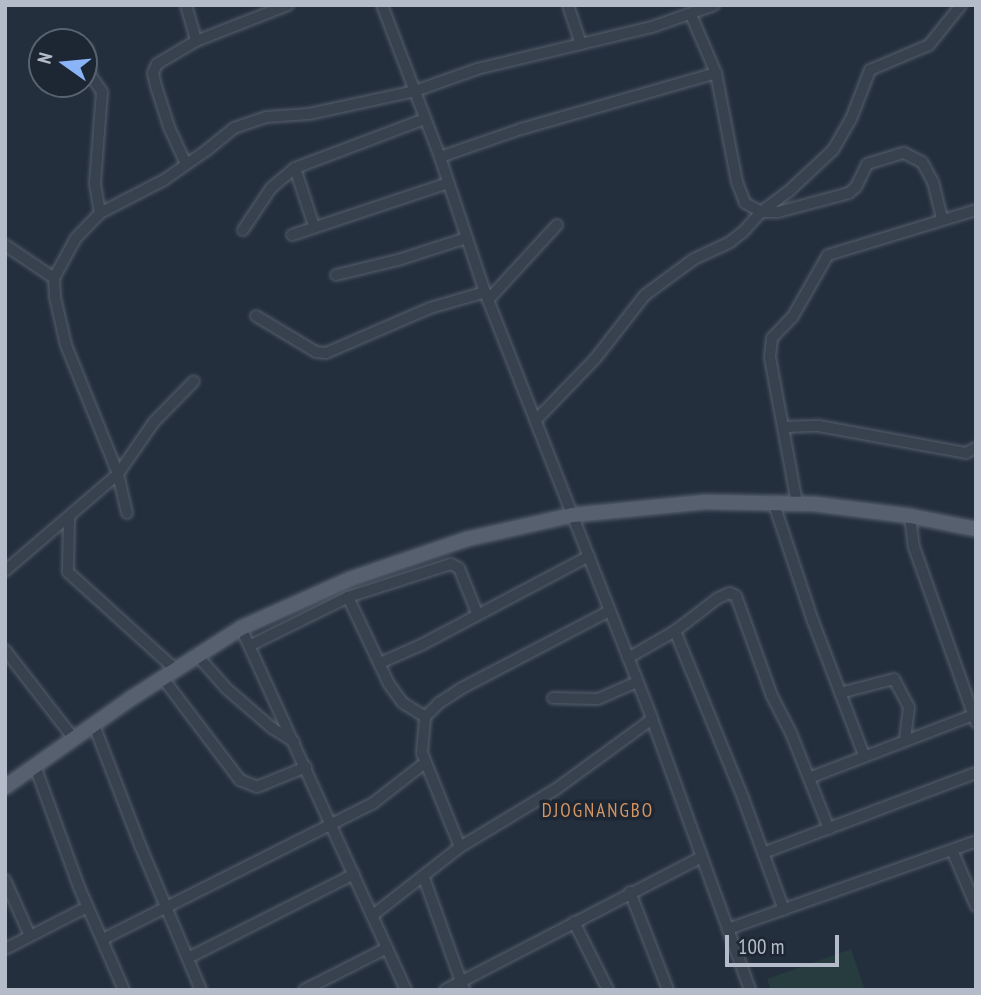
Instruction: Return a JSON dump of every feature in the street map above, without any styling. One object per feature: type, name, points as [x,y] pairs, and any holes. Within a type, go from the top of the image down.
[{"type":"main road","points":[[5,787],[196,654],[241,628],[350,579],[467,539],[573,516],[664,504],[773,501],[910,516],[976,529]]},
{"type":"street","points":[[186,5],[195,41]]},
{"type":"street","points":[[186,164],[169,127],[153,73],[157,64],[195,41],[288,5]]},
{"type":"street","points":[[382,5],[440,157],[487,296],[652,719],[750,990]]},
{"type":"street","points":[[568,5],[581,44]]},
{"type":"street","points":[[127,513],[118,474],[66,345],[55,297],[54,278],[76,238],[100,213],[164,180],[234,128],[266,117],[309,114],[415,92],[477,69],[691,15],[714,5]]},
{"type":"street","points":[[536,420],[595,359],[645,295],[694,259],[730,242],[833,150],[851,119],[870,70],[929,45],[961,5]]},
{"type":"street","points":[[691,15],[716,73],[742,200],[761,212],[786,211],[849,193],[856,187],[867,164],[904,153],[922,162],[928,172],[942,219]]},
{"type":"street","points":[[440,157],[521,129],[716,73]]},
{"type":"street","points":[[98,86],[102,92],[95,184],[100,213]]},
{"type":"street","points":[[243,230],[271,188],[295,168],[425,119]]},
{"type":"street","points":[[295,168],[314,226]]},
{"type":"street","points":[[292,235],[448,183]]},
{"type":"street","points":[[797,503],[769,346],[793,316],[825,258],[855,244],[976,211]]},
{"type":"street","points":[[256,316],[316,352],[326,353],[430,308],[487,296],[557,225]]},
{"type":"street","points":[[336,275],[398,260],[467,238]]},
{"type":"street","points":[[5,244],[54,278]]},
{"type":"street","points":[[5,571],[69,519],[118,474],[154,422],[194,381]]},
{"type":"street","points":[[785,428],[820,426],[970,453],[976,448]]},
{"type":"street","points":[[773,501],[864,755]]},
{"type":"street","points":[[808,778],[905,739],[975,717],[914,547],[910,516]]},
{"type":"street","points":[[69,519],[68,572],[175,669]]},
{"type":"street","points":[[380,663],[421,645],[589,556]]},
{"type":"street","points":[[251,645],[348,597],[451,564],[459,568],[477,613]]},
{"type":"street","points":[[628,658],[675,631],[718,598],[730,593],[736,596],[768,687],[829,829]]},
{"type":"street","points":[[348,597],[397,695],[425,717]]},
{"type":"street","points":[[460,847],[421,745],[425,717],[439,703],[462,688],[609,611]]},
{"type":"street","points":[[241,628],[406,990]]},
{"type":"street","points":[[675,631],[784,910]]},
{"type":"street","points":[[5,650],[74,739]]},
{"type":"street","points":[[196,654],[227,689],[272,728],[294,741]]},
{"type":"street","points":[[162,677],[240,780],[257,787],[306,767]]},
{"type":"street","points":[[840,693],[894,679],[909,706],[905,739]]},
{"type":"street","points":[[553,698],[598,699],[637,682]]},
{"type":"street","points":[[373,915],[424,878],[460,847],[556,789],[652,719]]},
{"type":"street","points":[[94,725],[201,990]]},
{"type":"street","points":[[103,939],[372,804],[426,762]]},
{"type":"street","points":[[35,766],[87,907],[124,990]]},
{"type":"street","points":[[763,853],[976,774]]},
{"type":"street","points":[[728,929],[976,841]]},
{"type":"street","points":[[952,850],[976,906]]},
{"type":"street","points":[[445,990],[462,986],[574,922],[702,857]]},
{"type":"street","points":[[188,958],[354,874]]},
{"type":"street","points":[[424,878],[462,986]]},
{"type":"street","points":[[5,880],[30,936]]},
{"type":"street","points":[[630,892],[668,990]]},
{"type":"street","points":[[5,949],[87,907]]},
{"type":"street","points":[[574,922],[608,990]]},
{"type":"street","points":[[304,990],[387,948]]},
{"type":"green space","points":[[851,949],[865,990],[771,990],[767,979]]},
{"type":"district","name":"DJOGNANGBO","points":[[598,811]]}]
